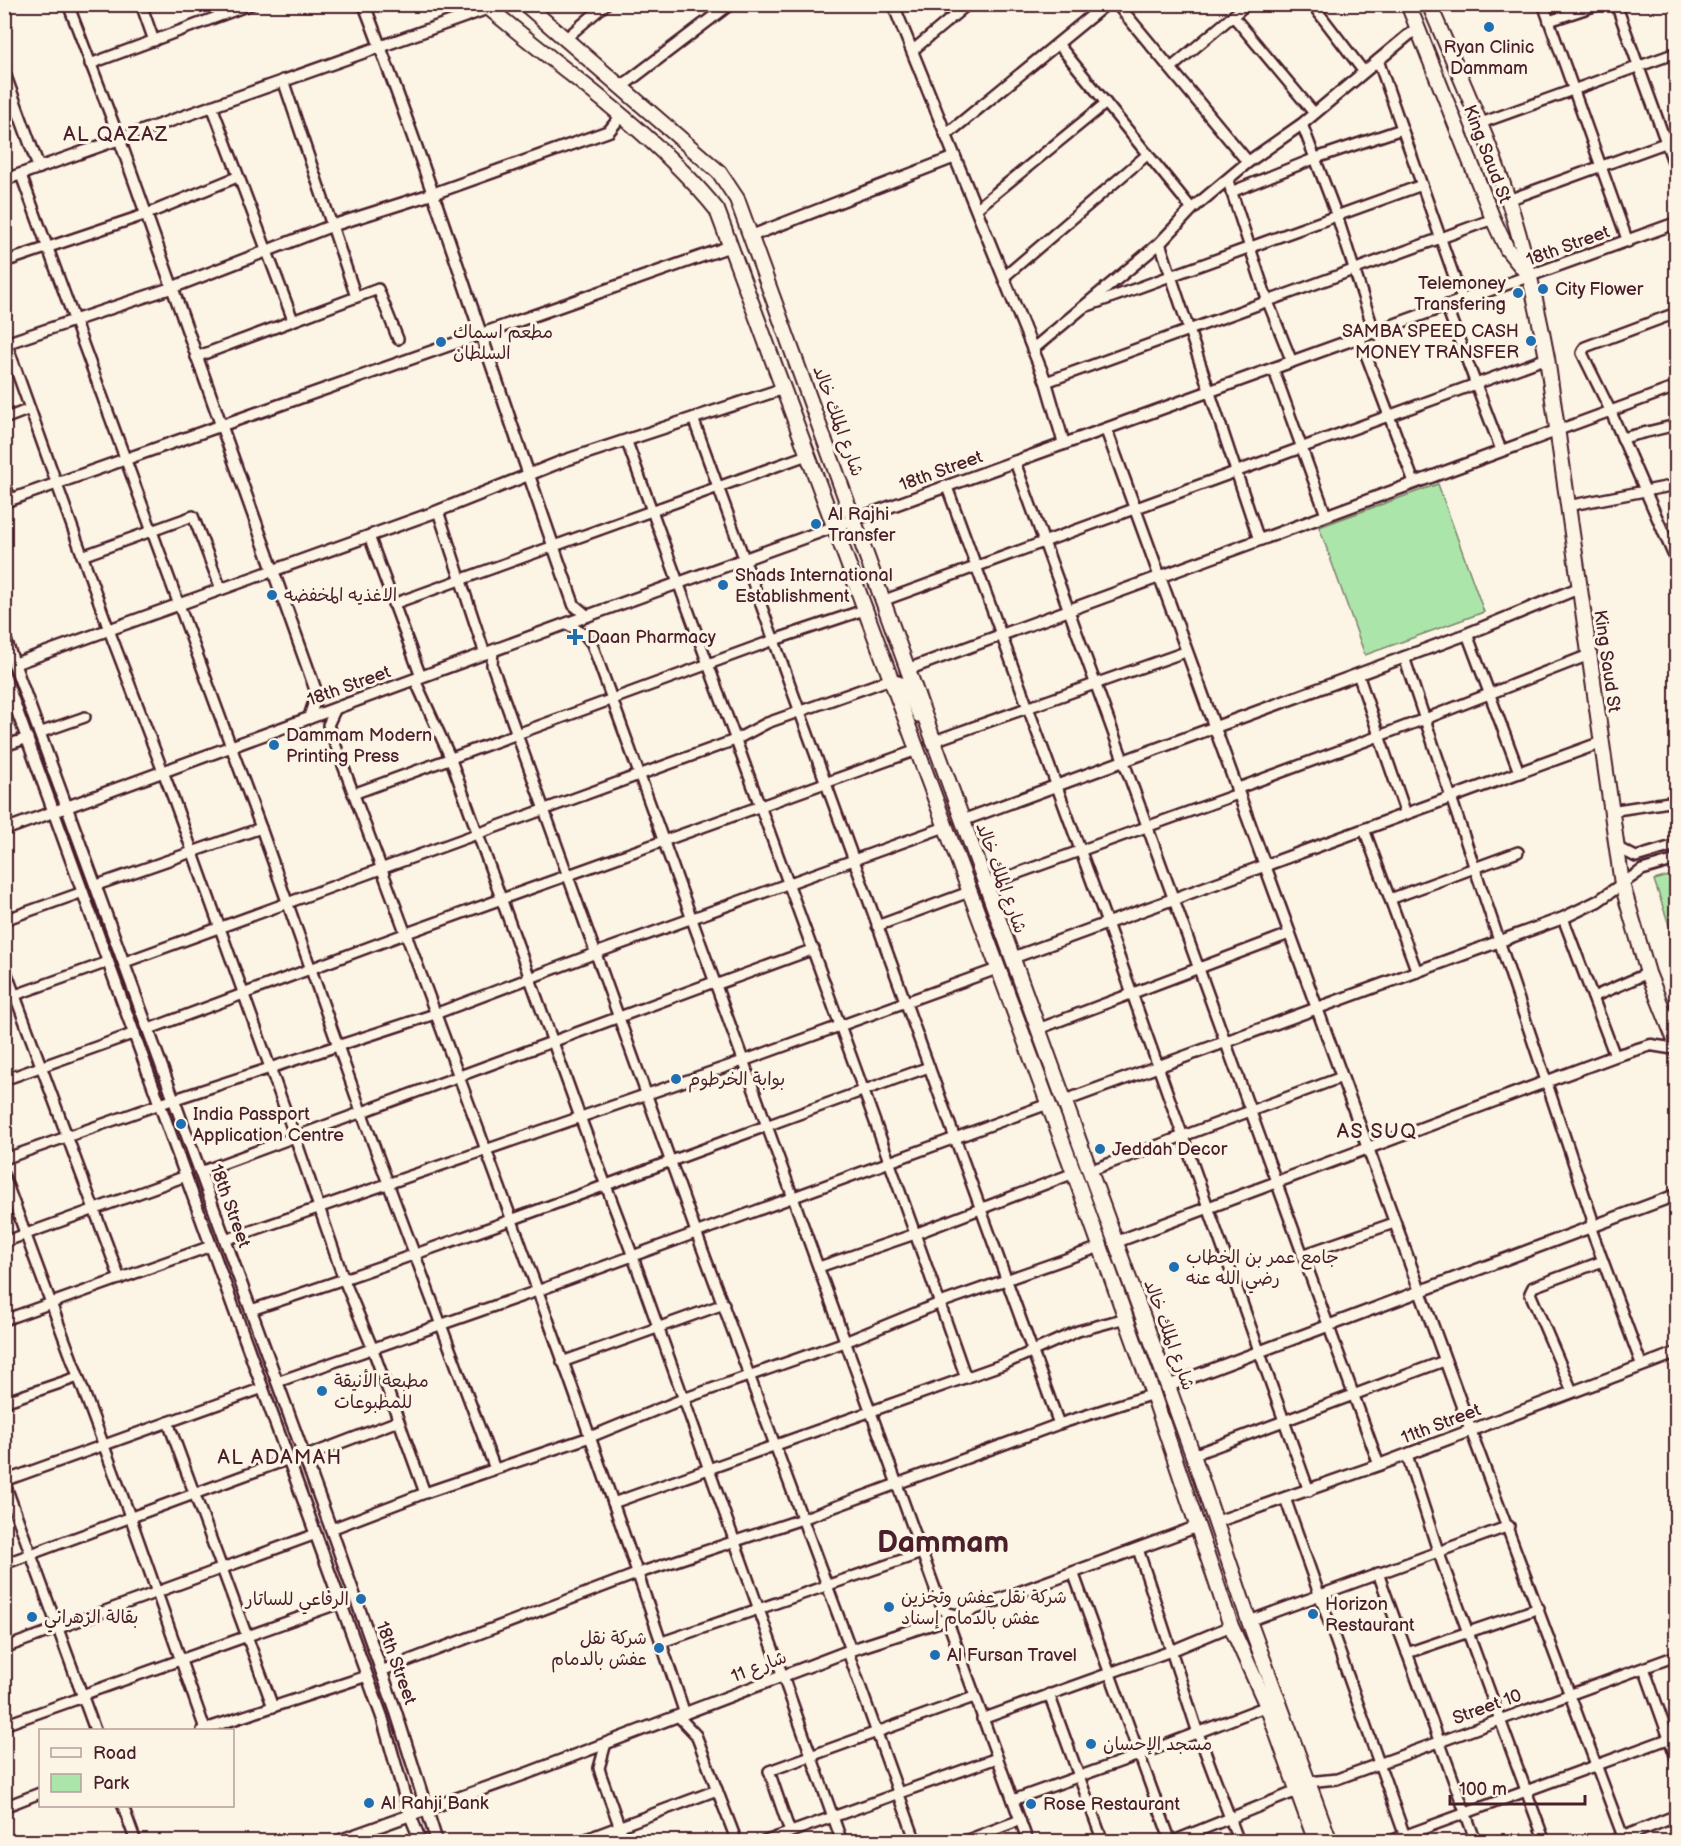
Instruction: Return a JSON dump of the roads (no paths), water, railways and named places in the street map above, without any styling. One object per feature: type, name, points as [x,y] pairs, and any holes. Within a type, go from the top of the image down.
[{"type":"main road","name":"شارع الملك خالد","points":[[525,4],[719,172],[737,199],[855,520],[906,670],[1193,1455],[1303,1786]]},
{"type":"main road","name":"King Saud St","points":[[1408,4],[1493,219],[1507,249],[1530,277]]},
{"type":"main road","name":"King Saud St","points":[[1429,4],[1481,123],[1508,200],[1530,277],[1547,358],[1622,884],[1648,973],[1677,1043]]},
{"type":"main road","name":"شارع الملك خالد","points":[[487,6],[621,116],[701,190],[717,210],[834,528],[867,609],[997,969],[1074,1173],[1153,1394],[1231,1626],[1330,1842]]},
{"type":"main road","points":[[1196,1527],[1216,1522]]},
{"type":"main road","points":[[1303,1786],[1316,1842]]},
{"type":"street","points":[[68,4],[147,213],[171,288],[317,694],[309,718]]},
{"type":"street","points":[[141,4],[154,40]]},
{"type":"street","points":[[90,64],[252,4]]},
{"type":"street","points":[[364,4],[435,193],[527,476],[574,605],[587,616]]},
{"type":"street","points":[[565,39],[606,4]]},
{"type":"street","points":[[621,87],[730,4]]},
{"type":"street","points":[[893,4],[1046,382],[1064,444]]},
{"type":"street","points":[[912,51],[968,4]]},
{"type":"street","points":[[946,135],[1106,4]]},
{"type":"street","points":[[1118,4],[1248,162]]},
{"type":"street","points":[[1171,68],[1247,4]]},
{"type":"street","points":[[1312,4],[1364,72]]},
{"type":"street","points":[[1543,4],[1628,242]]},
{"type":"street","points":[[1549,21],[1600,4]]},
{"type":"street","points":[[1616,4],[1677,170]]},
{"type":"street","points":[[4,180],[487,6]]},
{"type":"street","points":[[1233,16],[1314,113]]},
{"type":"street","points":[[1229,187],[1248,162],[1302,124],[1418,27]]},
{"type":"street","points":[[1058,44],[1192,209]]},
{"type":"street","points":[[1481,123],[1677,54]]},
{"type":"street","points":[[1377,60],[1463,302]]},
{"type":"street","points":[[4,72],[39,168]]},
{"type":"street","points":[[283,80],[330,226],[356,297]]},
{"type":"street","points":[[976,209],[1106,103]]},
{"type":"street","points":[[212,106],[264,250],[293,320]]},
{"type":"street","points":[[425,1492],[372,1347],[344,1280],[296,1137],[5,341],[171,288],[330,226],[435,193],[609,131],[621,116]]},
{"type":"street","points":[[1302,124],[1337,216],[1375,334]]},
{"type":"street","points":[[1033,349],[1160,243],[1192,209],[1229,187],[1402,129]]},
{"type":"street","points":[[1508,200],[1677,139]]},
{"type":"street","points":[[1004,278],[1148,154]]},
{"type":"street","points":[[751,236],[955,157]]},
{"type":"street","points":[[21,175],[261,828],[285,903],[361,1111],[495,1470]]},
{"type":"street","points":[[4,262],[147,213],[237,177]]},
{"type":"street","points":[[1081,309],[1422,185]]},
{"type":"street","points":[[1229,187],[1268,302],[1292,362]]},
{"type":"street","points":[[1046,382],[1354,272],[1493,219]]},
{"type":"street","name":"18th Street","points":[[437,1842],[381,1671],[331,1529],[67,806],[1677,223]]},
{"type":"street","points":[[1160,243],[1259,540]]},
{"type":"street","points":[[4,482],[8,501],[730,246]]},
{"type":"street","points":[[196,357],[378,289],[398,339]]},
{"type":"street","points":[[1447,308],[1501,450]]},
{"type":"street","points":[[1677,313],[1585,347],[1581,353],[1623,438],[1677,561]]},
{"type":"street","points":[[1360,339],[1414,482]]},
{"type":"street","points":[[882,601],[976,569],[1547,358]]},
{"type":"street","points":[[1274,368],[1326,515]]},
{"type":"street","points":[[906,670],[1677,387]]},
{"type":"street","points":[[14,663],[438,511],[563,461],[627,442],[782,389]]},
{"type":"street","points":[[4,419],[30,409]]},
{"type":"street","points":[[693,418],[747,560],[799,711],[1059,1424]]},
{"type":"street","points":[[1623,438],[1677,425]]},
{"type":"street","points":[[1106,429],[1444,1361],[1509,1526],[1624,1839]]},
{"type":"street","points":[[627,442],[814,949],[862,1091],[966,1378]]},
{"type":"street","points":[[393,604],[807,455]]},
{"type":"street","points":[[1015,462],[1172,900],[1379,1465]]},
{"type":"street","points":[[1567,506],[1677,485]]},
{"type":"street","points":[[946,487],[1107,923],[1184,1136],[1258,1353],[1309,1491]]},
{"type":"street","points":[[438,511],[670,1161],[828,1586],[876,1732],[916,1842]]},
{"type":"street","points":[[82,556],[193,516],[221,589]]},
{"type":"street","points":[[369,536],[418,678],[450,757],[500,900],[632,1254],[842,1842]]},
{"type":"street","points":[[961,821],[1467,634],[1579,588]]},
{"type":"street","points":[[353,794],[774,640],[867,609]]},
{"type":"street","points":[[567,624],[584,634],[592,644],[942,1608],[953,1617],[974,1697],[1028,1842]]},
{"type":"street","points":[[1467,634],[1519,772]]},
{"type":"street","points":[[4,636],[67,806],[4,830]]},
{"type":"street","points":[[125,962],[735,740],[766,723],[891,679],[902,682],[924,732],[933,744],[1185,652]]},
{"type":"street","points":[[985,885],[1146,828],[1588,655]]},
{"type":"street","points":[[1404,657],[1473,869],[1592,1218],[1591,1229],[1642,1366]]},
{"type":"street","points":[[1358,674],[1406,814]]},
{"type":"street","points":[[4,675],[367,1676],[410,1815],[421,1842]]},
{"type":"street","points":[[336,708],[328,725],[407,933],[639,1573],[662,1642],[682,1715],[696,1735],[737,1842]]},
{"type":"street","points":[[39,733],[85,717]]},
{"type":"street","points":[[4,746],[28,738]]},
{"type":"street","points":[[1012,958],[1600,742]]},
{"type":"street","points":[[149,1029],[761,804],[917,750]]},
{"type":"street","points":[[1610,810],[1677,801]]},
{"type":"street","points":[[4,1159],[160,1104],[270,1070],[435,1014],[530,977],[945,827]]},
{"type":"street","points":[[97,885],[261,828]]},
{"type":"street","points":[[1364,829],[1417,972]]},
{"type":"street","points":[[1616,848],[1636,857],[1677,845]]},
{"type":"street","points":[[1390,899],[1518,852]]},
{"type":"street","points":[[1064,1101],[1563,918],[1598,901],[1642,870],[1677,860]]},
{"type":"street","points":[[4,920],[83,892]]},
{"type":"street","points":[[878,926],[969,892]]},
{"type":"street","points":[[1563,918],[1614,1056]]},
{"type":"street","points":[[1038,1029],[1289,934]]},
{"type":"street","points":[[200,1172],[361,1111],[814,949]]},
{"type":"street","points":[[4,999],[108,962]]},
{"type":"street","points":[[4,966],[120,1279]]},
{"type":"street","points":[[225,1240],[743,1061],[997,969]]},
{"type":"street","points":[[1593,997],[1648,973]]},
{"type":"street","points":[[4,1080],[135,1034]]},
{"type":"street","points":[[1116,1242],[1614,1056],[1651,1045],[1677,1049]]},
{"type":"street","points":[[251,1310],[414,1255],[509,1218],[929,1067]]},
{"type":"street","points":[[1089,1171],[1342,1077]]},
{"type":"street","points":[[277,1382],[537,1291],[632,1254],[1048,1104]]},
{"type":"street","points":[[819,1267],[915,1234],[1074,1173]]},
{"type":"street","points":[[4,1176],[131,1519],[203,1729]]},
{"type":"street","points":[[4,1242],[186,1176]]},
{"type":"street","points":[[1168,1386],[1420,1294],[1677,1195]]},
{"type":"street","points":[[1302,1255],[1394,1223]]},
{"type":"street","points":[[4,1320],[211,1246]]},
{"type":"street","points":[[331,1529],[425,1492],[590,1437],[683,1399],[845,1342],[940,1303],[1100,1247]]},
{"type":"street","points":[[1572,1391],[1530,1293],[1533,1287],[1603,1261]]},
{"type":"street","points":[[562,1362],[724,1304]]},
{"type":"street","points":[[613,1503],[966,1378],[1077,1331],[1126,1318]]},
{"type":"street","name":"11th Street","points":[[1216,1522],[1309,1491],[1677,1353]]},
{"type":"street","points":[[1193,1455],[1444,1361]]},
{"type":"street","points":[[4,1402],[78,1377]]},
{"type":"street","points":[[94,1729],[5,1481],[263,1388]]},
{"type":"street","points":[[381,1671],[639,1573],[802,1519],[1059,1424],[1153,1394]]},
{"type":"street","points":[[304,1457],[398,1421]]},
{"type":"street","points":[[168,1422],[273,1707]]},
{"type":"street","points":[[1407,1455],[1438,1551],[1545,1842]]},
{"type":"street","points":[[4,1564],[289,1459]]},
{"type":"street","points":[[1285,1498],[1406,1838]]},
{"type":"street","points":[[1249,1621],[1509,1526]]},
{"type":"street","name":"شارع 11","points":[[335,1842],[850,1651],[953,1617],[1196,1527]]},
{"type":"street","points":[[4,1648],[316,1534]]},
{"type":"street","points":[[1138,1549],[1198,1733],[1232,1818],[1239,1842]]},
{"type":"street","points":[[662,1642],[922,1553]]},
{"type":"street","points":[[1073,1572],[1171,1842]]},
{"type":"street","points":[[1378,1573],[1476,1842]]},
{"type":"street","points":[[4,1725],[340,1603]]},
{"type":"street","points":[[1407,1653],[1539,1608]]},
{"type":"street","points":[[982,1719],[1171,1651],[1231,1626]]},
{"type":"street","name":"Street 10","points":[[1171,1842],[1303,1786],[1336,1779],[1677,1656]]},
{"type":"street","points":[[1644,1668],[1673,1738],[1677,1758]]},
{"type":"street","points":[[206,1729],[367,1676]]},
{"type":"street","points":[[1049,1694],[1103,1842]]},
{"type":"street","points":[[790,1832],[769,1771],[974,1697]]},
{"type":"street","points":[[1013,1800],[1267,1706]]},
{"type":"street","points":[[1386,1842],[1406,1838],[1466,1812],[1673,1738]]},
{"type":"street","points":[[606,1743],[599,1768],[625,1842]]},
{"type":"street","points":[[763,1842],[997,1758]]},
{"type":"street","points":[[578,1842],[717,1790]]},
{"type":"street","points":[[4,1807],[39,1793]]},
{"type":"street","points":[[123,1807],[136,1842]]},
{"type":"street","points":[[1611,1842],[1624,1839],[1677,1816]]},
{"type":"street","points":[[962,1842],[1020,1820]]},
{"type":"place","name":"Ryan Clinic Dammam","points":[[1489,27]]},
{"type":"place","name":"City Flower","points":[[1543,289]]},
{"type":"place","name":"Telemoney Transfering","points":[[1518,293]]},
{"type":"place","name":"SAMBA SPEED CASH MONEY TRANSFER","points":[[1531,341]]},
{"type":"place","name":"مطعم اسماك السلطان","points":[[441,342]]},
{"type":"place","name":"Al Rajhi Transfer","points":[[816,524]]},
{"type":"place","name":"Shads International Establishment","points":[[723,585]]},
{"type":"place","name":"الاغذيه المخفضه","points":[[272,595]]},
{"type":"place","name":"Daan Pharmacy","points":[[575,637]]},
{"type":"place","name":"Dammam Modern Printing Press","points":[[274,745]]},
{"type":"place","name":"بوابة الخرطوم","points":[[676,1079]]},
{"type":"place","name":"India Passport Application Centre","points":[[181,1124]]},
{"type":"place","name":"Jeddah Decor","points":[[1100,1149]]},
{"type":"place","name":"جامع عمر بن الخطاب رضي الله عنه","points":[[1174,1267]]},
{"type":"place","name":"مطبعة الأنيقة للمطبوعات","points":[[322,1391]]},
{"type":"place","name":"الرفاعي للساتار","points":[[361,1599]]},
{"type":"place","name":"شركة نقل عفش وتخزين عفش بالدمام إسناد","points":[[889,1607]]},
{"type":"place","name":"Horizon Restaurant","points":[[1313,1614]]},
{"type":"place","name":"بقالة الزهراني","points":[[32,1617]]},
{"type":"place","name":"شركة نقل عفش بالدمام","points":[[659,1648]]},
{"type":"place","name":"Al Fursan Travel","points":[[935,1655]]},
{"type":"place","name":"مسجد الإحسان","points":[[1091,1744]]},
{"type":"place","name":"Al Rahji Bank","points":[[369,1803]]},
{"type":"place","name":"Rose Restaurant","points":[[1031,1804]]},
{"type":"district","name":"AL QAZAZ","points":[[116,135]]},
{"type":"district","name":"AS SUQ","points":[[1377,1132]]},
{"type":"district","name":"AL ADAMAH","points":[[280,1458]]},
{"type":"district","name":"Dammam","points":[[943,1543]]}]
